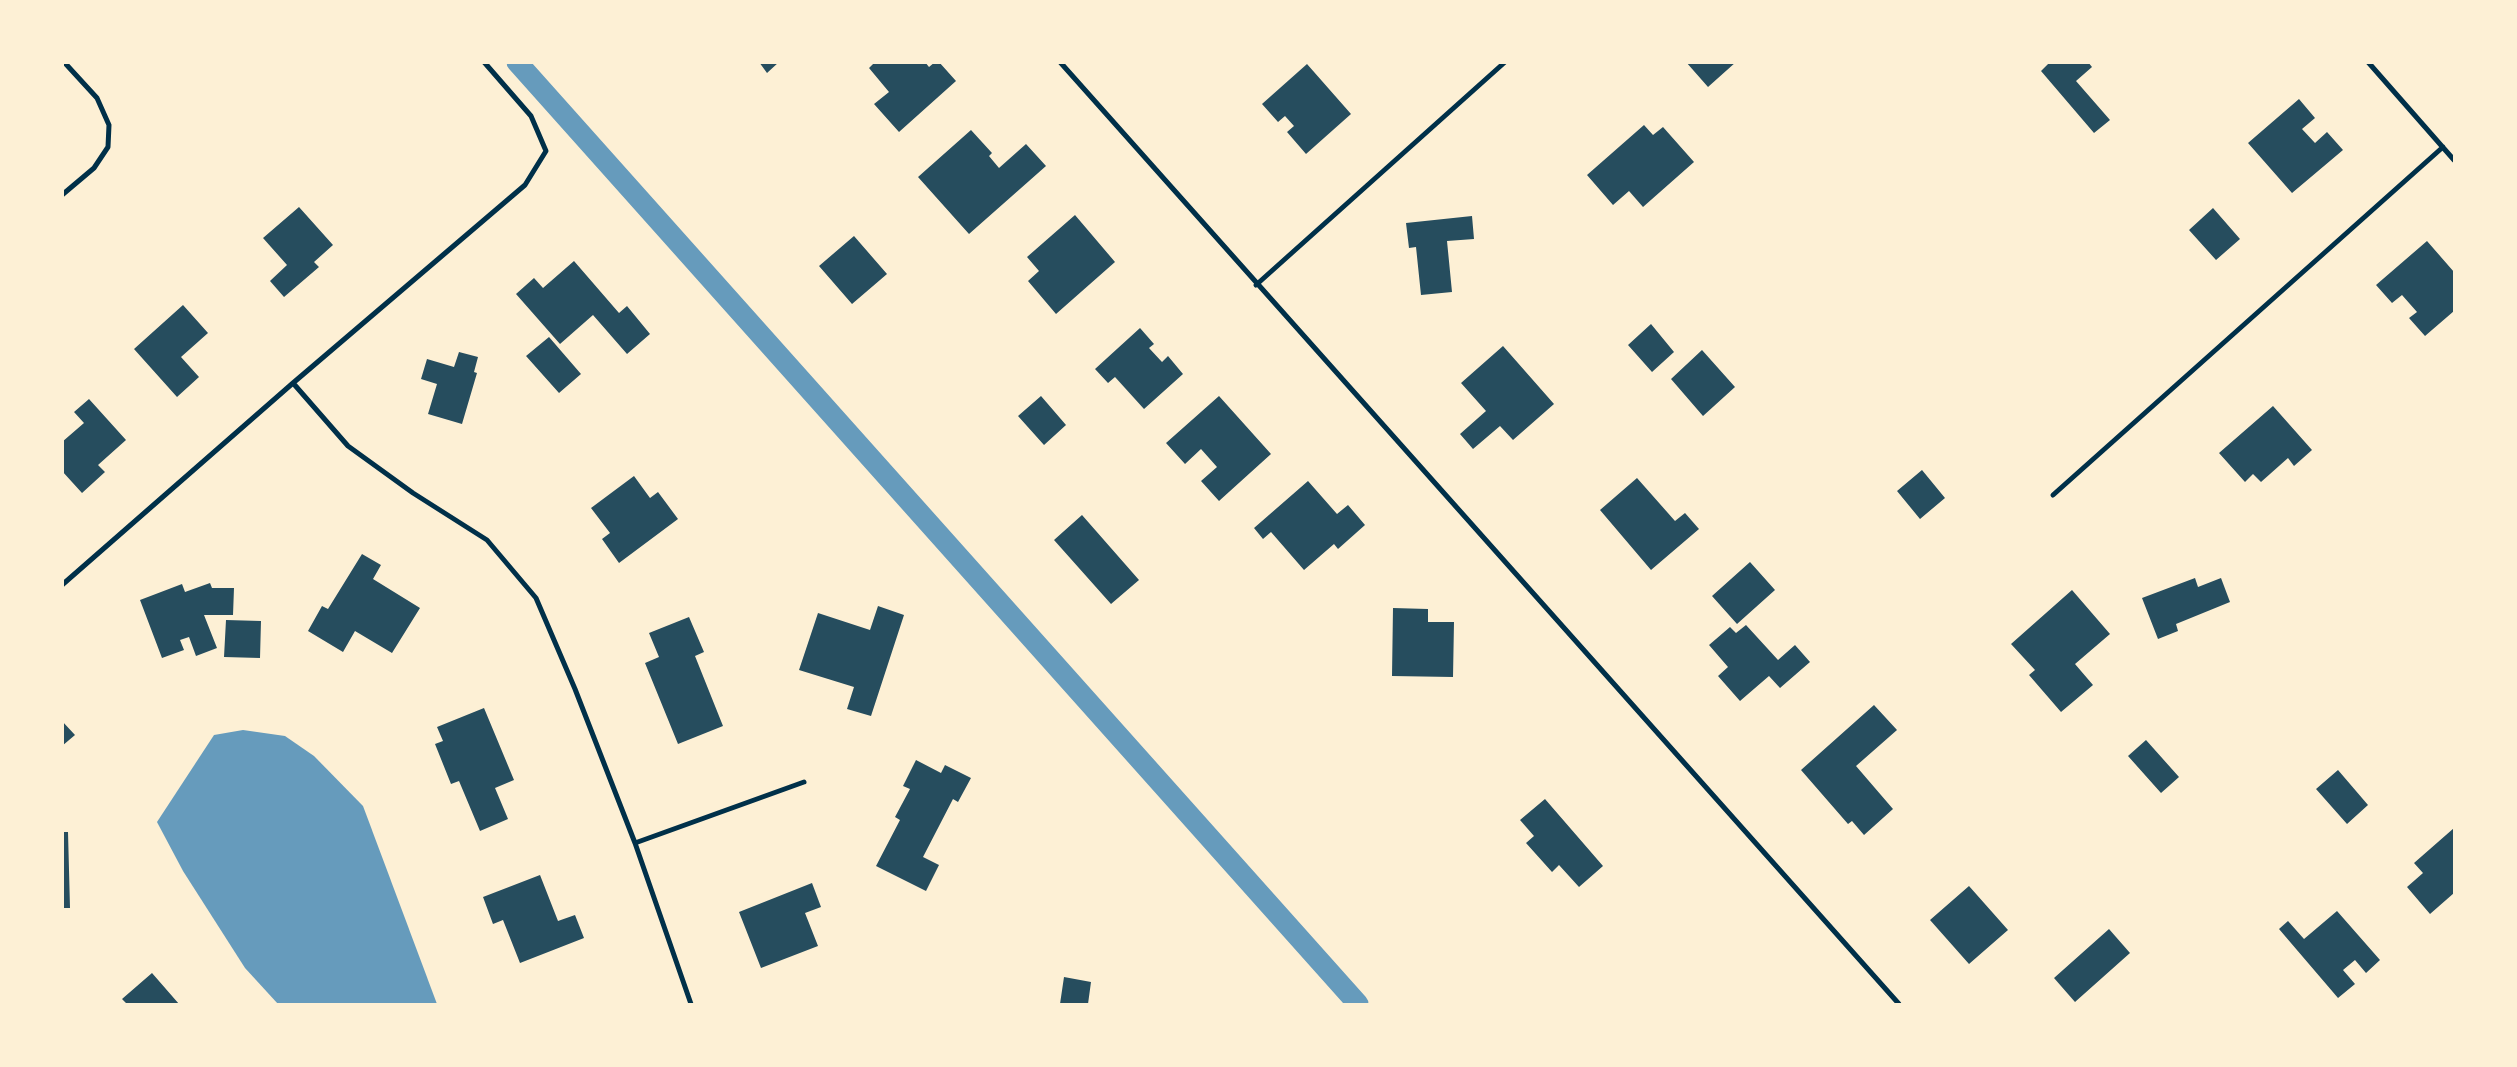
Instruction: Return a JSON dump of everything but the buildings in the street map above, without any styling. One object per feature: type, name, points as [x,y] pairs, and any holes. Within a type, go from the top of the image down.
[{"type":"street","points":[[62,195],[94,168],[108,147],[109,125],[97,98],[64,62]]},
{"type":"street","points":[[62,585],[293,382],[525,185],[546,151],[531,116],[484,62]]},
{"type":"street","points":[[1060,62],[1256,285],[1898,1004]]},
{"type":"street","points":[[1256,285],[1505,62]]},
{"type":"street","points":[[2368,62],[2454,160]]},
{"type":"street","points":[[2053,495],[2443,147]]},
{"type":"street","points":[[293,382],[348,446],[413,493],[487,540],[536,598],[575,689],[635,843],[691,1004]]},
{"type":"street","points":[[635,843],[804,782]]},
{"type":"water","points":[[243,730],[285,736],[314,756],[363,806],[437,1004],[278,1004],[245,968],[183,871],[157,822],[214,735]]},
{"type":"waterway","points":[[517,62],[1358,1004]]}]
